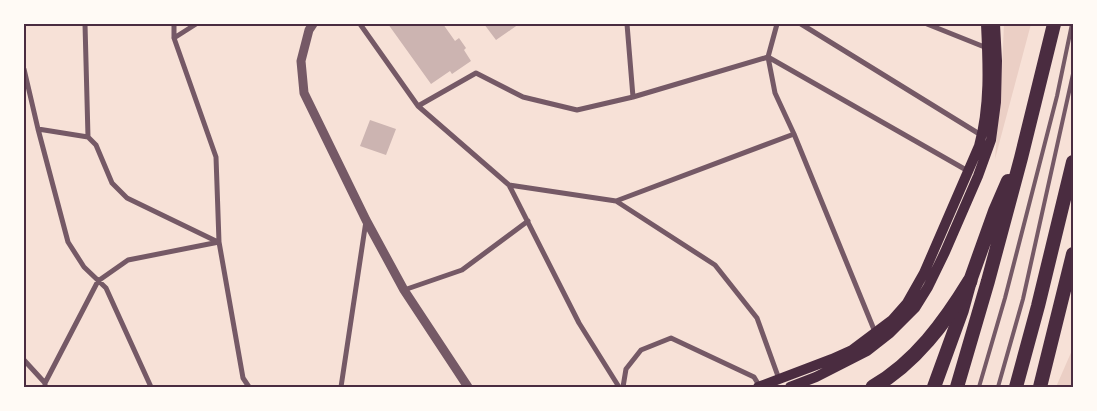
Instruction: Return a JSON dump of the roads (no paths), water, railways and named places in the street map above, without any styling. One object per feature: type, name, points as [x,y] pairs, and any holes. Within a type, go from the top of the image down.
[{"type":"highway","points":[[957,387],[988,282],[1054,24]]},
{"type":"highway","points":[[934,387],[995,211],[1021,158]]},
{"type":"highway","points":[[1016,387],[1073,162]]},
{"type":"highway","points":[[1040,387],[1073,254]]},
{"type":"highway","points":[[873,387],[918,352],[956,303],[970,281]]},
{"type":"main road","points":[[986,24],[991,49]]},
{"type":"main road","points":[[790,387],[844,364],[867,351],[907,303],[924,273],[973,173],[979,146],[987,138],[984,127],[995,24]]},
{"type":"main road","points":[[759,387],[832,360],[878,336]]},
{"type":"street","points":[[85,24],[88,136],[96,145],[112,183],[127,198],[219,242]]},
{"type":"street","points":[[174,24],[174,38],[216,157],[219,242],[243,378],[249,387]]},
{"type":"street","points":[[174,38],[196,24]]},
{"type":"street","points":[[313,24],[309,30],[301,61],[304,93],[366,220],[404,290],[466,386]]},
{"type":"street","points":[[360,24],[418,106],[509,186],[580,323],[621,387]]},
{"type":"street","points":[[627,24],[633,97]]},
{"type":"street","points":[[777,24],[768,56],[775,93],[878,336]]},
{"type":"street","points":[[801,24],[987,138]]},
{"type":"street","points":[[927,24],[991,49]]},
{"type":"street","points":[[418,106],[476,73],[523,97],[577,110],[633,97],[768,56],[973,173]]},
{"type":"street","points":[[24,69],[68,242],[84,267],[106,288],[151,387]]},
{"type":"street","points":[[38,129],[88,136]]},
{"type":"street","points":[[616,201],[794,134]]},
{"type":"street","points":[[509,186],[616,201],[715,265],[756,318],[779,380]]},
{"type":"street","points":[[341,387],[366,220]]},
{"type":"street","points":[[404,290],[462,270],[528,221]]},
{"type":"street","points":[[24,360],[45,385],[98,281],[128,260],[219,242]]},
{"type":"street","points":[[621,387],[626,369],[641,350],[671,338],[754,377],[759,387]]},
{"type":"lane","points":[[979,387],[1005,298],[1058,96],[1072,24]]},
{"type":"lane","points":[[998,387],[1023,298],[1073,74]]}]
